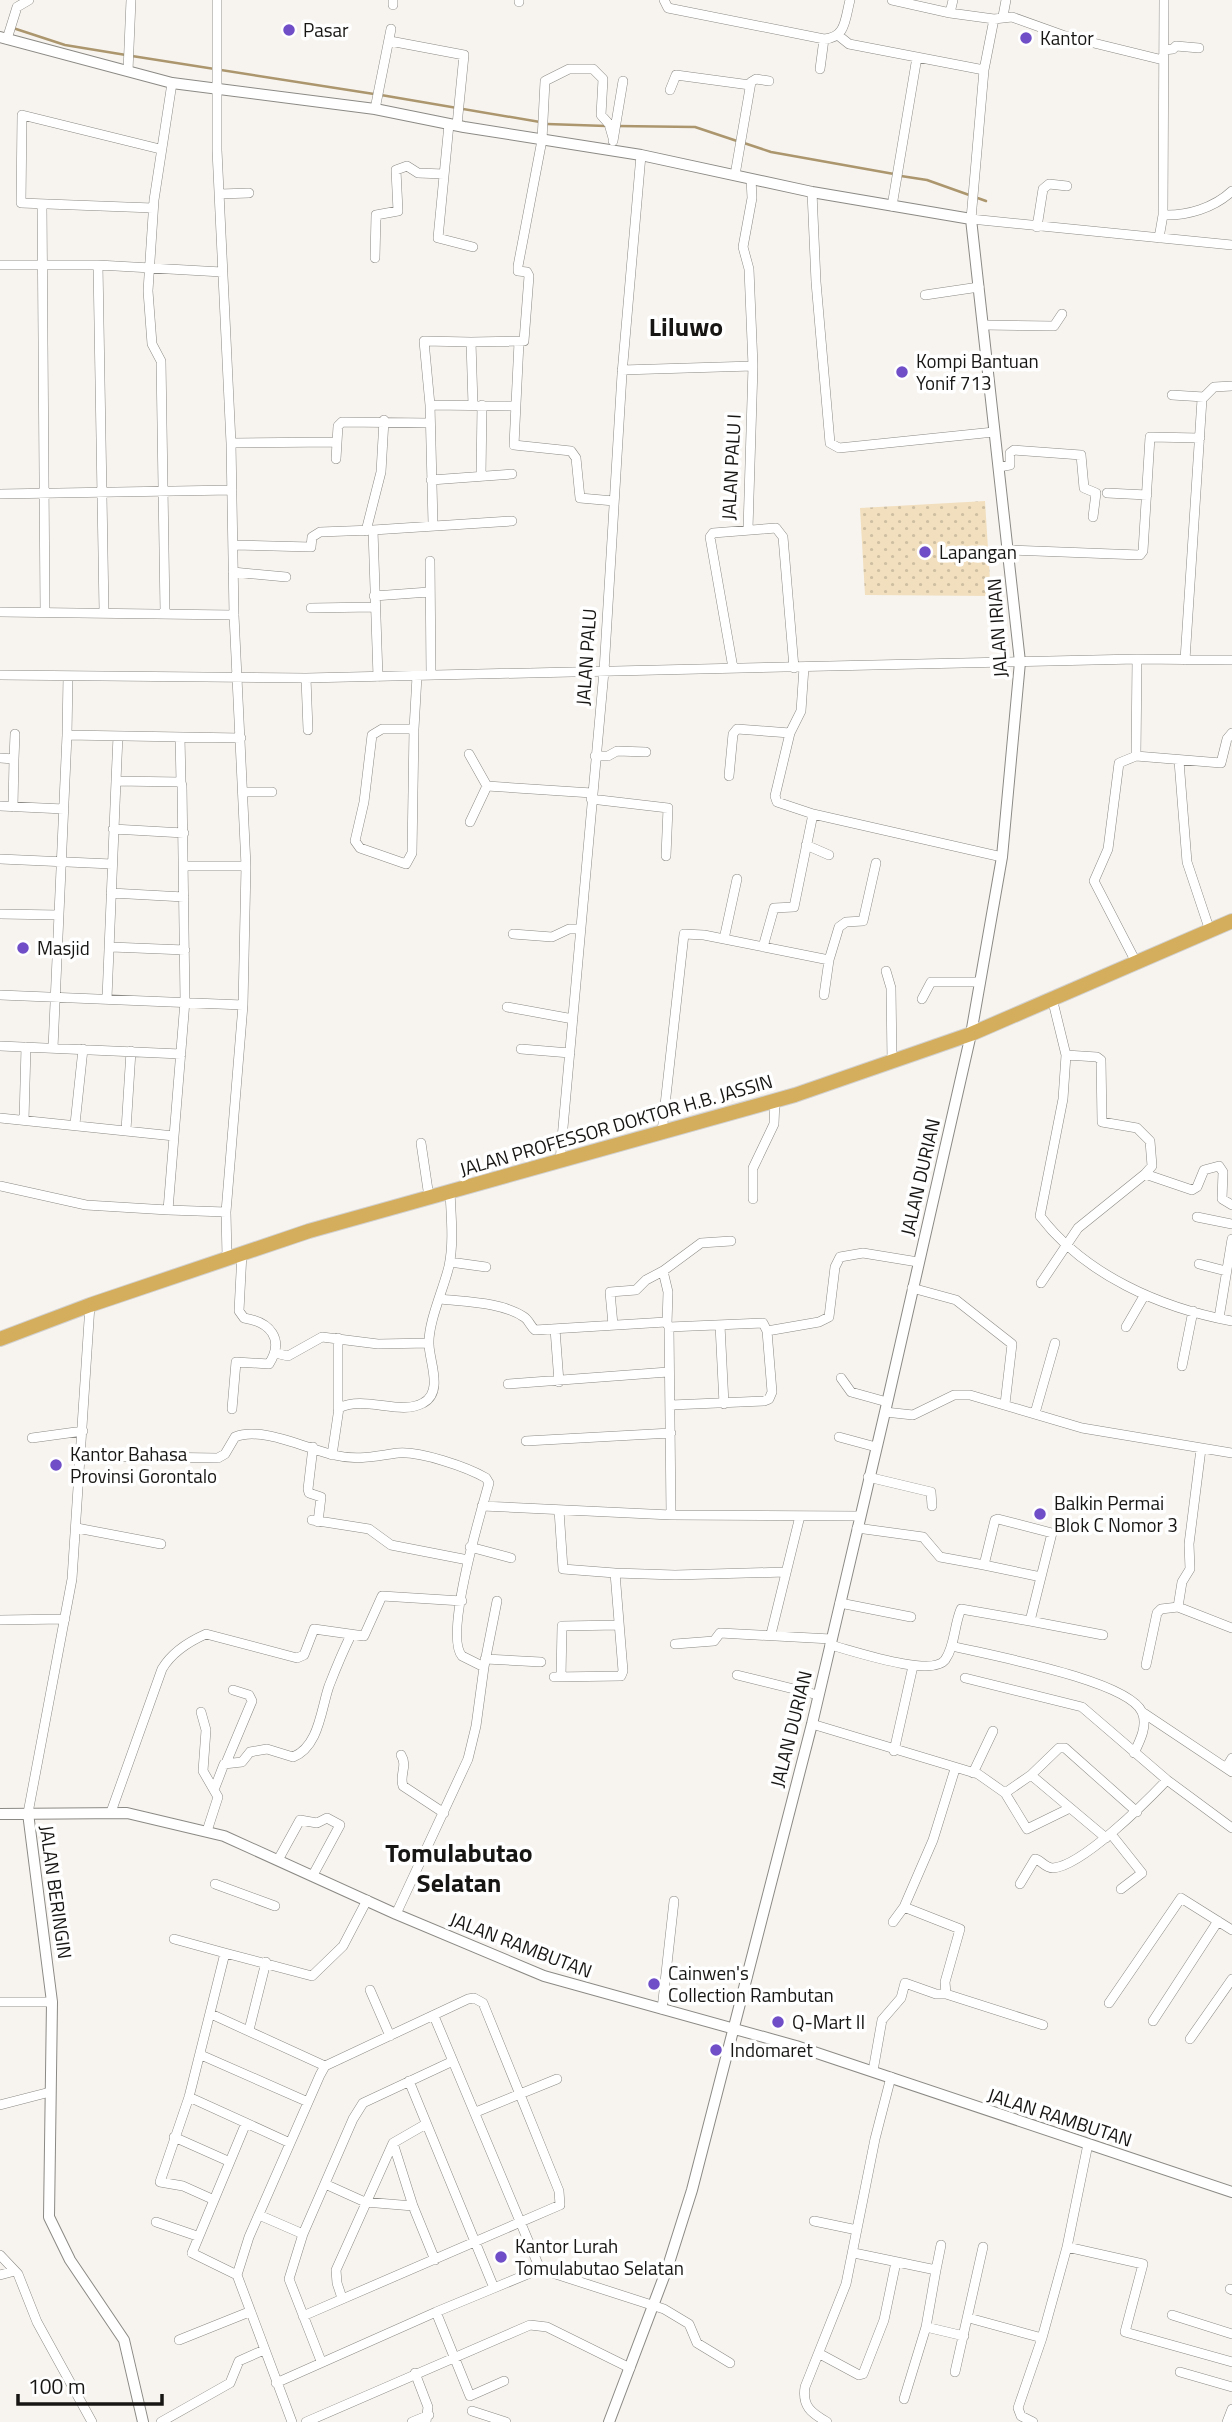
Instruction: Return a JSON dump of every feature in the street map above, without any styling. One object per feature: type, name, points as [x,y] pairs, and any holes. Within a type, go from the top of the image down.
[{"type":"highway","name":"JALAN PROFESSOR DOKTOR H.B. JASSIN","points":[[0,1339],[227,1257],[775,1100],[892,1061],[1053,1002],[1232,921]]},
{"type":"street","points":[[29,0],[18,7],[5,36],[128,68],[172,83],[216,84],[376,105],[453,125],[542,134],[613,133]]},
{"type":"street","points":[[128,68],[131,52],[131,0]]},
{"type":"street","points":[[217,0],[216,150],[231,443],[234,615],[246,866],[243,1005],[226,1212],[227,1257]]},
{"type":"street","points":[[664,0],[668,8],[824,39],[839,36],[849,44],[984,70]]},
{"type":"street","points":[[839,36],[850,0]]},
{"type":"street","points":[[892,0],[950,13],[998,18],[1163,60]]},
{"type":"street","points":[[950,13],[953,0]]},
{"type":"street","points":[[971,219],[984,70],[998,18],[1006,0]]},
{"type":"street","points":[[1159,235],[1163,217],[1164,0]]},
{"type":"street","points":[[376,105],[391,29]]},
{"type":"street","points":[[820,69],[824,39]]},
{"type":"street","points":[[390,41],[464,55],[459,109],[453,125],[444,174],[438,238],[473,247]]},
{"type":"street","points":[[1164,50],[1173,49],[1175,46],[1199,48]]},
{"type":"street","points":[[892,206],[917,57]]},
{"type":"street","points":[[433,524],[430,405],[424,341],[524,341],[529,276],[527,272],[518,271],[518,266],[542,134],[545,81],[581,67],[593,69],[603,79],[601,115],[613,133],[641,155],[812,192],[971,219],[1037,227],[1159,235],[1232,245]]},
{"type":"street","points":[[670,90],[676,75],[750,85]]},
{"type":"street","points":[[735,175],[750,85],[756,79],[769,81]]},
{"type":"street","points":[[613,133],[623,81]]},
{"type":"street","points":[[165,612],[161,361],[152,344],[149,268],[162,132],[172,83]]},
{"type":"street","points":[[153,208],[20,201],[22,115],[160,149]]},
{"type":"street","name":"JALAN PALU","points":[[560,1161],[604,671],[622,370],[636,181],[641,155]]},
{"type":"street","points":[[375,258],[376,215],[398,211],[396,170],[407,166],[418,173],[444,174]]},
{"type":"street","name":"JALAN PALU I","points":[[733,668],[710,537],[713,533],[748,529],[753,366],[749,269],[743,247],[751,203],[751,178]]},
{"type":"street","points":[[1037,227],[1037,216],[1045,186],[1068,186]]},
{"type":"street","points":[[1163,217],[1188,214],[1221,200],[1232,191]]},
{"type":"street","points":[[812,192],[823,381],[832,446],[839,448],[994,432]]},
{"type":"street","points":[[220,194],[249,193]]},
{"type":"street","points":[[42,204],[45,611]]},
{"type":"street","name":"JALAN IRIAN","points":[[971,219],[1020,662],[1002,857],[971,1034]]},
{"type":"street","points":[[0,265],[98,265],[222,272]]},
{"type":"street","points":[[98,265],[104,611]]},
{"type":"street","points":[[925,295],[979,287]]},
{"type":"street","points":[[983,325],[1054,326],[1062,314]]},
{"type":"street","points":[[471,342],[481,476]]},
{"type":"street","points":[[519,342],[515,446],[572,451],[576,457],[580,498],[614,500]]},
{"type":"street","points":[[622,370],[753,366]]},
{"type":"street","points":[[1185,660],[1204,397],[1214,387],[1232,386]]},
{"type":"street","points":[[1172,395],[1204,397]]},
{"type":"street","points":[[430,405],[516,406]]},
{"type":"street","points":[[336,459],[338,426],[342,422],[384,420],[430,423]]},
{"type":"street","points":[[379,677],[370,530],[381,472],[384,420]]},
{"type":"street","points":[[1009,550],[1137,556],[1143,551],[1150,437],[1200,438]]},
{"type":"street","points":[[231,443],[337,442]]},
{"type":"street","points":[[999,467],[1010,465],[1010,453],[1014,450],[1081,455],[1084,488],[1096,492],[1093,517]]},
{"type":"street","points":[[431,480],[512,474]]},
{"type":"street","points":[[0,494],[232,490]]},
{"type":"street","points":[[1107,493],[1147,495]]},
{"type":"street","points":[[233,545],[311,547],[312,537],[320,532],[512,521]]},
{"type":"street","points":[[748,529],[776,528],[783,533],[799,668],[802,711],[790,733],[775,799],[780,804],[813,814],[1002,857]]},
{"type":"street","points":[[430,561],[431,675]]},
{"type":"street","points":[[233,572],[286,577]]},
{"type":"street","points":[[311,608],[374,602],[429,592]]},
{"type":"street","points":[[0,612],[104,611],[234,615]]},
{"type":"street","points":[[1136,756],[1137,659]]},
{"type":"street","points":[[0,675],[238,679],[1137,659],[1232,660]]},
{"type":"street","points":[[53,1048],[68,676]]},
{"type":"street","points":[[414,729],[382,729],[372,735],[364,802],[355,841],[360,848],[406,864],[412,853],[417,676]]},
{"type":"street","points":[[306,678],[308,730]]},
{"type":"street","points":[[729,776],[733,734],[737,729],[790,733]]},
{"type":"street","points":[[1137,964],[1094,881],[1108,849],[1119,763],[1128,757],[1136,756],[1221,763],[1227,739],[1232,733]]},
{"type":"street","points":[[13,807],[15,734]]},
{"type":"street","points":[[67,735],[241,738]]},
{"type":"street","points":[[107,998],[118,736]]},
{"type":"street","points":[[168,1210],[185,1001],[184,833],[180,737]]},
{"type":"street","points":[[595,756],[608,756],[617,751],[646,752]]},
{"type":"street","points":[[469,754],[487,786]]},
{"type":"street","points":[[0,758],[14,759]]},
{"type":"street","points":[[1179,761],[1187,862],[1210,931]]},
{"type":"street","points":[[116,781],[181,782]]},
{"type":"street","points":[[487,786],[591,796],[668,808],[666,856]]},
{"type":"street","points":[[470,822],[487,786]]},
{"type":"street","points":[[244,792],[272,792]]},
{"type":"street","points":[[0,806],[64,809]]},
{"type":"street","points":[[763,947],[774,908],[794,907],[813,814]]},
{"type":"street","points":[[113,830],[184,833]]},
{"type":"street","points":[[806,845],[829,855]]},
{"type":"street","points":[[0,859],[111,864]]},
{"type":"street","points":[[824,995],[829,960],[839,927],[846,922],[863,921],[876,863]]},
{"type":"street","points":[[183,866],[246,866]]},
{"type":"street","points":[[724,939],[737,879]]},
{"type":"street","points":[[111,893],[184,897]]},
{"type":"street","points":[[0,914],[59,915]]},
{"type":"street","points":[[513,934],[552,937],[569,929],[581,929]]},
{"type":"street","points":[[662,1132],[684,934],[724,939],[829,960]]},
{"type":"street","points":[[111,947],[185,950]]},
{"type":"street","points":[[886,971],[891,988],[892,1061]]},
{"type":"street","points":[[922,999],[931,982],[980,982]]},
{"type":"street","points":[[0,995],[243,1005]]},
{"type":"street","points":[[1053,1002],[1066,1055],[1055,1146],[1040,1210],[1044,1222],[1094,1266],[1144,1296],[1232,1321]]},
{"type":"street","points":[[507,1007],[573,1019]]},
{"type":"street","name":"JALAN DURIAN","points":[[609,2422],[653,2306],[692,2190],[735,2028],[812,1724],[971,1034]]},
{"type":"street","points":[[0,1046],[181,1054]]},
{"type":"street","points":[[24,1120],[26,1047]]},
{"type":"street","points":[[75,1124],[83,1049]]},
{"type":"street","points":[[521,1049],[569,1053]]},
{"type":"street","points":[[126,1130],[131,1051]]},
{"type":"street","points":[[1041,1283],[1086,1221],[1101,1213],[1152,1166],[1150,1141],[1137,1128],[1102,1122],[1101,1060],[1097,1057],[1066,1055]]},
{"type":"street","points":[[753,1199],[753,1168],[764,1148],[765,1137],[774,1124],[775,1100]]},
{"type":"street","points":[[0,1118],[174,1136]]},
{"type":"street","points":[[421,1143],[429,1197]]},
{"type":"street","points":[[1145,1174],[1192,1190],[1197,1187],[1204,1170],[1219,1166],[1223,1172],[1222,1199],[1232,1205]]},
{"type":"street","points":[[0,1186],[86,1205],[226,1212]]},
{"type":"street","points":[[338,1409],[349,1404],[384,1404],[410,1408],[425,1403],[431,1394],[434,1376],[429,1343],[450,1262],[450,1191]]},
{"type":"street","points":[[1198,1217],[1232,1224]]},
{"type":"street","points":[[1219,1318],[1232,1239]]},
{"type":"street","points":[[613,1325],[610,1292],[636,1290],[646,1280],[701,1243],[731,1241]]},
{"type":"street","points":[[767,1331],[819,1322],[829,1317],[835,1267],[840,1258],[863,1252],[918,1262]]},
{"type":"street","points":[[232,1409],[236,1362],[269,1364],[275,1353],[270,1327],[263,1321],[244,1318],[239,1311],[242,1253]]},
{"type":"street","points":[[450,1262],[486,1268]]},
{"type":"street","points":[[1199,1264],[1226,1270]]},
{"type":"street","points":[[663,1271],[668,1292],[671,1515]]},
{"type":"street","points":[[912,1288],[956,1300],[1012,1344],[1005,1404]]},
{"type":"street","points":[[1126,1327],[1144,1296]]},
{"type":"street","points":[[440,1299],[478,1303],[514,1312],[526,1319],[533,1329],[661,1321],[668,1325],[759,1322],[767,1331],[771,1396],[764,1401],[671,1405]]},
{"type":"street","name":"JALAN BERINGIN","points":[[90,1305],[77,1528],[65,1619],[28,1813],[52,2002],[49,2217],[70,2260],[124,2340],[140,2421]]},
{"type":"street","points":[[1182,1366],[1193,1311]]},
{"type":"street","points":[[720,1325],[724,1404]]},
{"type":"street","points":[[555,1329],[559,1382]]},
{"type":"street","points":[[275,1353],[288,1356],[323,1338],[378,1344],[429,1343]]},
{"type":"street","points":[[331,1455],[338,1409],[338,1338]]},
{"type":"street","points":[[1035,1413],[1055,1343]]},
{"type":"street","points":[[508,1384],[668,1372]]},
{"type":"street","points":[[841,1378],[847,1391],[886,1407],[919,1414],[954,1395],[970,1395],[1082,1428],[1232,1453]]},
{"type":"street","points":[[32,1438],[83,1431]]},
{"type":"street","points":[[82,1456],[218,1458],[225,1454],[235,1437],[245,1433],[313,1447],[331,1455],[370,1460],[399,1453],[438,1460],[486,1478],[489,1483],[470,1547],[456,1647],[467,1659],[484,1663],[541,1662]]},
{"type":"street","points":[[526,1441],[671,1433]]},
{"type":"street","points":[[839,1437],[876,1447]]},
{"type":"street","points":[[313,1447],[308,1489],[309,1493],[321,1497],[315,1521],[369,1529],[391,1545],[468,1560]]},
{"type":"street","points":[[1178,1607],[1182,1582],[1190,1569],[1189,1544],[1201,1449]]},
{"type":"street","points":[[868,1477],[931,1492],[932,1506]]},
{"type":"street","points":[[482,1506],[671,1515],[859,1516]]},
{"type":"street","points":[[559,1510],[563,1569],[675,1575],[785,1572]]},
{"type":"street","points":[[771,1634],[800,1516]]},
{"type":"street","points":[[984,1565],[992,1523],[999,1519],[1051,1531],[1030,1621]]},
{"type":"street","points":[[77,1528],[161,1544]]},
{"type":"street","points":[[857,1528],[923,1537],[940,1557],[1041,1577]]},
{"type":"street","points":[[470,1547],[511,1558]]},
{"type":"street","points":[[615,1573],[619,1625],[621,1676],[557,1677],[562,1626],[619,1625]]},
{"type":"street","points":[[111,1812],[162,1669],[173,1654],[206,1634],[297,1658],[304,1655],[314,1629],[360,1637],[366,1634],[382,1596],[462,1601]]},
{"type":"street","points":[[396,1914],[468,1759],[479,1712],[484,1663],[497,1601]]},
{"type":"street","points":[[840,1603],[911,1617]]},
{"type":"street","points":[[1146,1665],[1157,1614],[1161,1609],[1178,1607],[1232,1628]]},
{"type":"street","points":[[675,1644],[714,1641],[720,1633],[771,1634],[830,1642],[913,1666],[939,1665],[952,1646],[961,1609],[1103,1635]]},
{"type":"street","points":[[0,1620],[65,1619]]},
{"type":"street","points":[[226,1763],[242,1762],[254,1750],[274,1750],[293,1757],[302,1752],[318,1724],[329,1688],[351,1635]]},
{"type":"street","points":[[952,1646],[1112,1689],[1129,1698],[1143,1713],[1229,1770],[1232,1758]]},
{"type":"street","points":[[894,1751],[913,1666]]},
{"type":"street","points":[[737,1675],[818,1695]]},
{"type":"street","points":[[965,1678],[1077,1705],[1167,1780],[1232,1828]]},
{"type":"street","points":[[214,1790],[252,1701],[249,1695],[233,1690]]},
{"type":"street","points":[[201,1712],[206,1730],[203,1770],[218,1797],[206,1831]]},
{"type":"street","points":[[1133,1752],[1143,1732],[1143,1713]]},
{"type":"street","points":[[812,1724],[986,1778],[1005,1793],[1027,1829],[1070,1808]]},
{"type":"street","points":[[973,1773],[993,1731]]},
{"type":"street","points":[[1005,1793],[1031,1776],[1059,1748],[1065,1748],[1137,1812]]},
{"type":"street","points":[[401,1755],[405,1765],[401,1778],[403,1786],[444,1813]]},
{"type":"street","points":[[893,1922],[904,1907],[937,1831],[955,1769]]},
{"type":"street","points":[[1031,1776],[1108,1836],[1142,1873],[1121,1889]]},
{"type":"street","points":[[1020,1884],[1035,1859],[1048,1867],[1058,1867],[1108,1836],[1137,1812],[1167,1780]]},
{"type":"street","name":"JALAN RAMBUTAN","points":[[0,1814],[111,1812],[206,1831],[544,1976],[735,2028],[873,2071],[1232,2192]]},
{"type":"street","points":[[278,1860],[300,1820],[317,1823],[327,1818],[336,1820],[340,1825],[337,1833],[313,1875]]},
{"type":"street","points":[[215,1884],[275,1906]]},
{"type":"street","points":[[1109,2003],[1181,1898],[1218,1922],[1230,1926]]},
{"type":"street","points":[[174,1939],[310,1976],[315,1975],[343,1946],[367,1900]]},
{"type":"street","points":[[662,2009],[674,1901]]},
{"type":"street","points":[[904,1907],[960,1929],[945,1983],[946,1994]]},
{"type":"street","points":[[1153,2021],[1218,1922]]},
{"type":"street","points":[[212,2199],[183,2186],[160,2182],[190,2096],[225,1953]]},
{"type":"street","points":[[249,2030],[266,1962]]},
{"type":"street","points":[[1190,2039],[1232,1979]]},
{"type":"street","points":[[873,2071],[882,2020],[901,1998],[905,1983],[1043,2025]]},
{"type":"street","points":[[370,1990],[390,2036]]},
{"type":"street","points":[[292,2422],[237,2275],[259,2215],[308,2102],[325,2066],[468,1999],[474,1998],[483,2003],[562,2199],[555,2209],[303,2316]]},
{"type":"street","points":[[0,2002],[52,2002]]},
{"type":"street","points":[[211,2014],[325,2066]]},
{"type":"street","points":[[434,2016],[540,2269]]},
{"type":"street","points":[[201,2055],[308,2102]]},
{"type":"street","points":[[321,2361],[289,2279],[303,2234],[325,2184],[360,2106],[453,2061]]},
{"type":"street","points":[[826,2422],[809,2410],[803,2396],[854,2253],[874,2139],[891,2077]]},
{"type":"street","points":[[476,2112],[556,2079]]},
{"type":"street","points":[[409,2081],[494,2288]]},
{"type":"street","points":[[0,2105],[50,2092]]},
{"type":"street","points":[[190,2096],[290,2143]]},
{"type":"street","points":[[237,2275],[194,2257],[192,2253],[212,2199],[246,2123]]},
{"type":"street","points":[[342,2298],[336,2270],[393,2143],[426,2124]]},
{"type":"street","points":[[174,2137],[228,2161]]},
{"type":"street","points":[[393,2143],[413,2207],[435,2260]]},
{"type":"street","points":[[1033,2422],[1019,2419],[1019,2403],[1042,2338],[1067,2247],[1088,2144]]},
{"type":"street","points":[[325,2184],[365,2202],[413,2207]]},
{"type":"street","points":[[259,2215],[303,2234]]},
{"type":"street","points":[[814,2221],[857,2230]]},
{"type":"street","points":[[156,2222],[197,2236]]},
{"type":"street","points":[[904,2399],[926,2327],[941,2245]]},
{"type":"street","points":[[1067,2247],[1143,2264],[1125,2332],[1232,2362]]},
{"type":"street","points":[[955,2372],[984,2248]]},
{"type":"street","points":[[854,2253],[936,2270]]},
{"type":"street","points":[[0,2255],[15,2271],[37,2322],[92,2422]]},
{"type":"street","points":[[820,2354],[859,2375],[863,2374],[884,2320],[897,2262]]},
{"type":"street","points":[[276,2383],[321,2361],[540,2269],[664,2309],[686,2322],[697,2343],[730,2363]]},
{"type":"street","points":[[0,2275],[15,2271]]},
{"type":"street","points":[[179,2340],[249,2312]]},
{"type":"street","points":[[436,2312],[470,2396],[472,2411],[468,2422]]},
{"type":"street","points":[[1172,2315],[1232,2334]]},
{"type":"street","points":[[969,2318],[1042,2338]]},
{"type":"street","points":[[306,2422],[415,2373],[536,2324],[630,2368]]},
{"type":"street","points":[[926,2327],[964,2336]]},
{"type":"street","points":[[161,2422],[230,2383],[239,2361],[264,2350]]},
{"type":"street","points":[[1180,2372],[1232,2387]]},
{"type":"street","points":[[412,2422],[427,2419],[415,2373]]},
{"type":"street","points":[[470,2396],[504,2381]]},
{"type":"street","points":[[1227,2422],[1232,2409]]},
{"type":"street","points":[[333,2410],[338,2422]]},
{"type":"street","points":[[472,2411],[506,2422]]},
{"type":"shaded area","name":"Lapangan","points":[[985,501],[991,596],[865,595],[860,508]]},
{"type":"waterway","points":[[13,28],[65,45],[126,55]]},
{"type":"waterway","points":[[132,56],[374,94]]},
{"type":"waterway","points":[[381,95],[540,122]]},
{"type":"waterway","points":[[547,124],[606,126]]},
{"type":"waterway","points":[[617,126],[695,127],[737,141]]},
{"type":"waterway","points":[[744,143],[771,152],[894,174]]},
{"type":"waterway","points":[[901,176],[927,180],[986,201]]},
{"type":"place","name":"Pasar","points":[[289,30]]},
{"type":"place","name":"Kantor","points":[[1026,38]]},
{"type":"place","name":"Kompi Bantuan Yonif 713","points":[[902,372]]},
{"type":"place","name":"Lapangan","points":[[925,552]]},
{"type":"place","name":"Masjid","points":[[23,948]]},
{"type":"place","name":"Kantor Bahasa Provinsi Gorontalo","points":[[56,1465]]},
{"type":"place","name":"Balkin Permai Blok C Nomor 3","points":[[1040,1514]]},
{"type":"place","name":"Cainwen's Collection Rambutan","points":[[654,1984]]},
{"type":"place","name":"Q-Mart II","points":[[778,2022]]},
{"type":"place","name":"Indomaret","points":[[716,2050]]},
{"type":"place","name":"Kantor Lurah Tomulabutao Selatan","points":[[501,2257]]},
{"type":"district","name":"Liluwo","points":[[686,327]]},
{"type":"district","name":"Tomulabutao Selatan","points":[[459,1868]]}]
